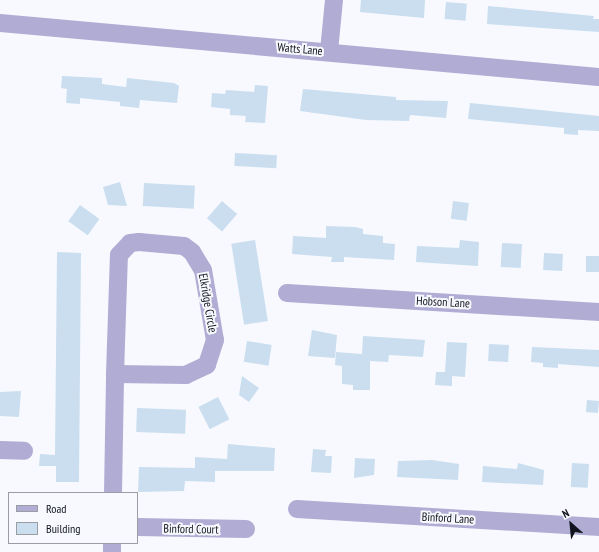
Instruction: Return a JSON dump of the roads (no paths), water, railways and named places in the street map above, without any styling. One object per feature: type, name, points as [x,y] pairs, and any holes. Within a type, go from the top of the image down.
[{"type":"street","points":[[329,51],[334,0]]},
{"type":"street","name":"Watts Lane","points":[[0,23],[329,51],[599,77]]},
{"type":"street","name":"Elkridge Circle","points":[[113,492],[115,374],[119,255],[130,243],[139,242],[184,246],[192,252],[203,270],[215,340],[207,365],[186,376],[115,374]]},
{"type":"street","name":"Hobson Lane","points":[[287,293],[599,312]]},
{"type":"street","points":[[0,450],[24,451]]},
{"type":"street","name":"Binford Lane","points":[[297,509],[599,527]]},
{"type":"street","name":"Binford Court","points":[[138,527],[246,529]]}]
